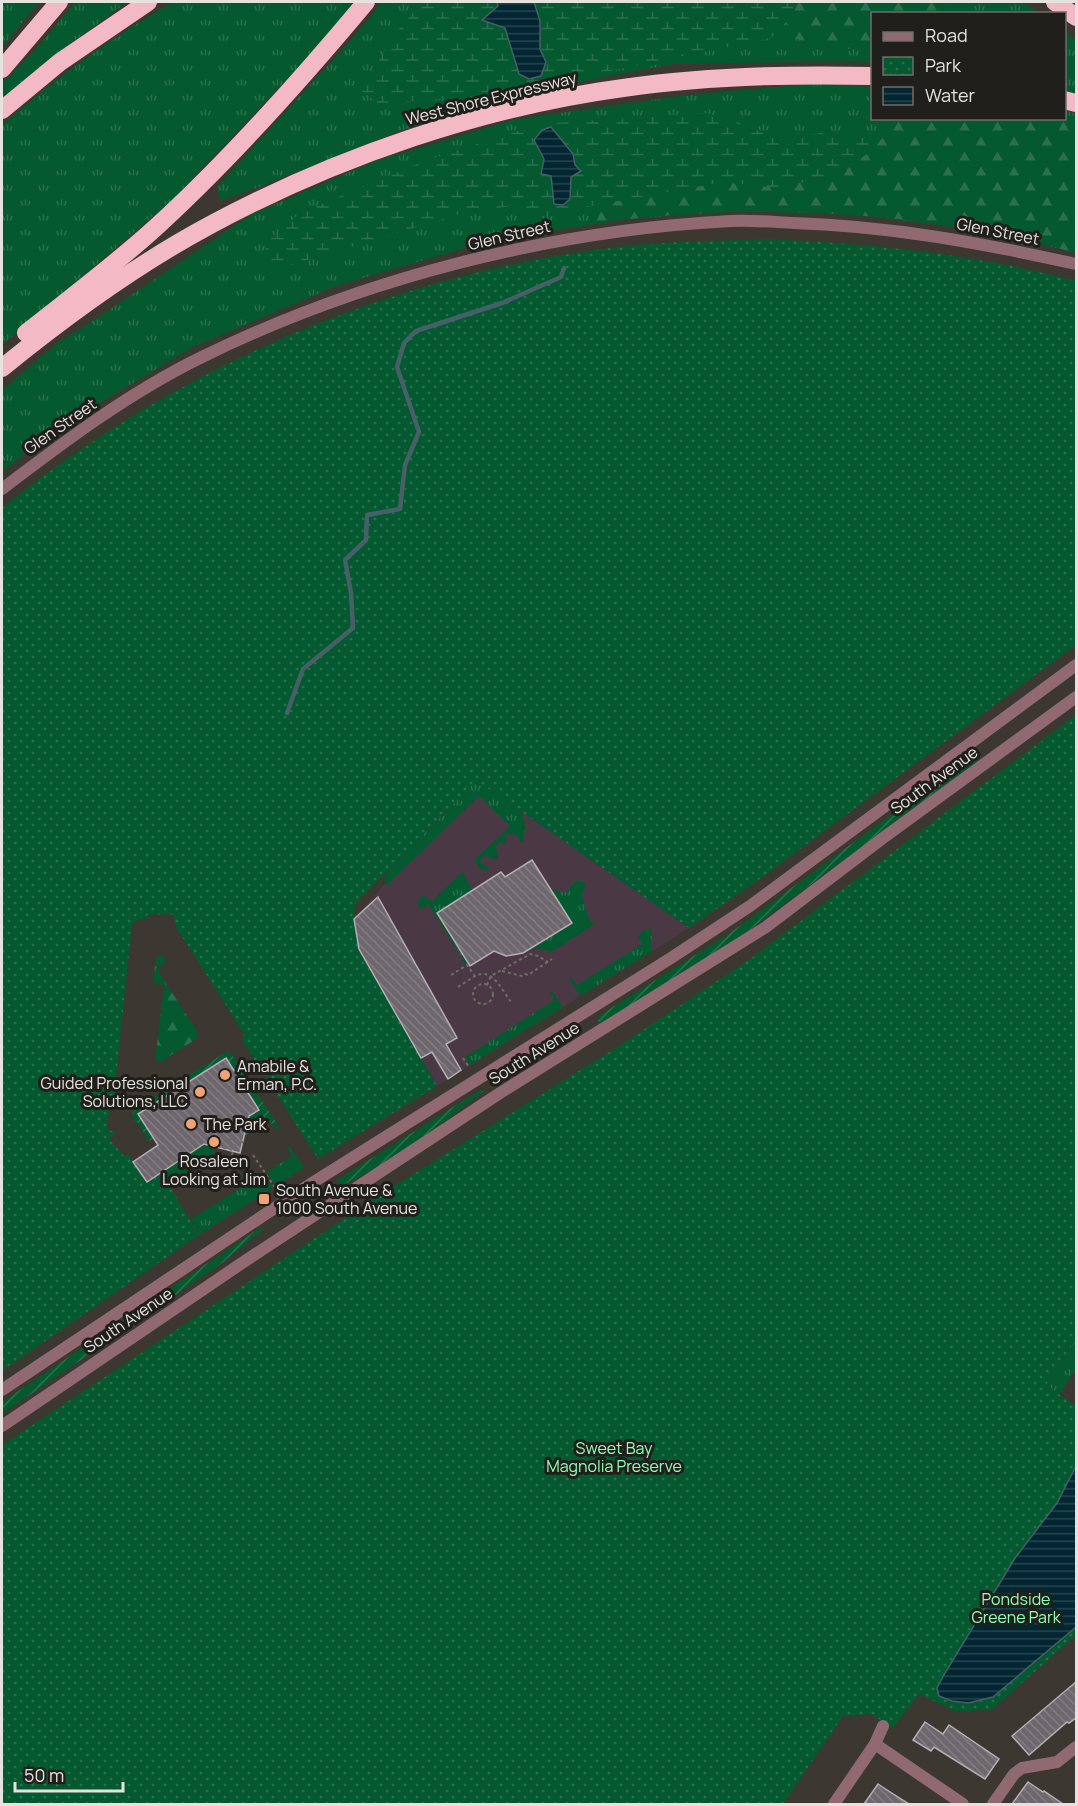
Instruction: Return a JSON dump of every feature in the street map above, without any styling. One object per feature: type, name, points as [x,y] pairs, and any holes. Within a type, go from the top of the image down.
[{"type":"highway","points":[[2,69],[59,2]]},
{"type":"highway","points":[[2,110],[60,62],[148,2]]},
{"type":"highway","points":[[2,353],[124,255],[176,208],[279,101],[366,2]]},
{"type":"highway","points":[[1055,2],[1077,17]]},
{"type":"highway","name":"West Shore Expressway","points":[[2,368],[113,286],[212,224],[315,175],[415,137],[522,108],[623,88],[766,75],[871,76]]},
{"type":"street","name":"Glen Street","points":[[2,489],[125,401],[200,358],[282,320],[373,286],[556,241],[733,221],[853,225],[957,239],[1077,264]]},
{"type":"street","name":"South Avenue","points":[[2,1390],[312,1183],[750,906],[1077,665]]},
{"type":"street","name":"South Avenue","points":[[2,1426],[245,1261],[500,1093],[766,927],[883,838],[1077,697]]},
{"type":"street","points":[[834,1804],[875,1744],[883,1726]]},
{"type":"street","points":[[875,1744],[963,1804]]},
{"type":"street","points":[[993,1804],[1014,1774],[1022,1768],[1058,1762],[1077,1747]]},
{"type":"path","points":[[487,985],[491,976],[530,954],[548,962]]},
{"type":"path","points":[[501,970],[522,976],[528,975],[552,959]]},
{"type":"path","points":[[451,975],[467,965],[474,976]]},
{"type":"path","points":[[458,987],[482,973],[491,976],[510,1002]]},
{"type":"path","points":[[478,985],[487,985],[492,991],[492,997],[488,1003],[479,1004],[473,996],[474,990],[478,985]]},
{"type":"path","points":[[463,1058],[469,1067]]},
{"type":"path","points":[[182,1080],[185,1084]]},
{"type":"path","points":[[217,1136],[245,1143]]},
{"type":"path","points":[[232,1155],[233,1150],[220,1147],[220,1145],[234,1148],[236,1140]]},
{"type":"path","points":[[253,1155],[276,1189]]},
{"type":"shaded area","points":[[476,780],[689,928],[437,1086],[359,949],[354,919]]},
{"type":"green space","points":[[2,2],[39,2],[2,47]]},
{"type":"green space","points":[[76,2],[127,2],[44,63],[2,99],[2,84]]},
{"type":"green space","points":[[173,2],[357,2],[341,22],[173,199],[2,345],[2,125],[84,59]]},
{"type":"green space","points":[[382,2],[1022,2],[1037,12],[871,12],[871,63],[860,61],[673,64],[527,92],[399,131],[220,201],[217,187],[351,40]]},
{"type":"green space","points":[[422,2],[497,2],[519,74],[529,79],[541,76],[546,62],[540,49],[540,21],[534,2],[796,2],[786,22],[771,38],[497,94],[379,104],[362,91],[393,36]]},
{"type":"green space","points":[[796,2],[946,2],[951,12],[871,12],[871,48],[862,49],[830,46],[789,37],[786,22]]},
{"type":"green space","points":[[1066,32],[1076,40],[1076,96],[1066,94]]},
{"type":"green space","points":[[818,83],[871,87],[871,120],[1066,120],[1066,111],[1076,114],[1076,253],[986,231],[859,215],[740,211],[626,219],[489,241],[336,286],[193,347],[56,429],[2,472],[2,390],[59,342],[252,214],[375,161],[516,119],[680,96]]},
{"type":"green space","points":[[705,113],[730,119],[780,140],[821,133],[880,140],[869,153],[832,176],[778,188],[723,182],[595,205],[553,216],[512,206],[466,212],[278,269],[262,259],[269,240],[300,213],[425,161],[532,126]],"holes":[[[551,127],[571,152],[573,177],[570,199],[554,204],[551,176],[541,174],[544,159],[542,130]]]},
{"type":"green space","points":[[899,120],[1066,120],[1076,124],[1076,253],[984,230],[838,214],[739,212],[690,214],[593,224],[595,205],[723,182],[778,188],[869,153]]},
{"type":"green space","points":[[764,239],[843,243],[922,251],[999,264],[1076,281],[1076,645],[753,884],[689,928],[476,780],[355,904],[354,919],[359,950],[437,1086],[318,1159],[242,1040],[244,1034],[176,927],[174,916],[170,914],[147,915],[146,919],[139,919],[132,924],[114,1098],[110,1098],[107,1130],[117,1132],[109,1139],[124,1156],[128,1154],[147,1182],[153,1178],[165,1188],[169,1185],[199,1235],[2,1371],[2,508],[71,456],[145,409],[221,367],[300,331],[382,300],[466,275],[551,257],[637,245]]},
{"type":"green space","name":"Sweet Bay Magnolia Preserve","points":[[1076,715],[1076,1339],[1046,1385],[1076,1406],[1076,1635],[992,1710],[955,1711],[919,1694],[893,1728],[871,1714],[843,1716],[783,1804],[2,1804],[2,1445],[383,1193],[619,1046],[750,959]]},
{"type":"green space","points":[[976,756],[979,758],[977,762],[733,942],[606,1021],[597,1021],[600,1015],[730,933],[967,759]]},
{"type":"green space","points":[[495,779],[514,800],[523,815],[525,833],[522,843],[516,835],[507,833],[505,845],[501,842],[496,846],[498,857],[495,859],[482,857],[480,863],[490,867],[483,871],[474,860],[510,826],[479,796],[386,886],[384,877],[387,872],[476,780]]},
{"type":"green space","points":[[462,872],[473,890],[437,913],[468,962],[465,965],[429,905],[421,909],[417,903],[423,895],[431,902]]},
{"type":"green space","points":[[580,880],[586,884],[582,896],[590,922],[597,923],[551,952],[537,948],[530,949],[572,923],[550,888],[564,893]]},
{"type":"green space","points":[[644,930],[652,930],[651,952],[580,996],[569,978],[571,977],[577,985],[642,944],[638,937]]},
{"type":"green space","points":[[159,955],[163,956],[166,962],[157,969],[167,985],[155,984],[153,981],[156,959]]},
{"type":"green space","points":[[164,985],[167,985],[199,1034],[198,1038],[160,1062],[155,1061]]},
{"type":"green space","points":[[551,990],[563,1007],[470,1065],[465,1057],[554,1000],[550,993]]},
{"type":"green space","points":[[228,1051],[237,1061],[231,1065],[225,1058],[188,1082],[186,1077]]},
{"type":"green space","points":[[237,1061],[259,1096],[253,1100],[231,1065]]},
{"type":"green space","points":[[179,1082],[182,1086],[138,1114],[154,1138],[149,1141],[138,1123],[133,1121],[132,1114]]},
{"type":"green space","points":[[480,1090],[484,1091],[415,1143],[378,1167],[340,1186],[337,1180]]},
{"type":"green space","points":[[259,1096],[279,1127],[278,1130],[269,1121],[247,1135],[227,1130],[259,1110],[253,1100]]},
{"type":"green space","points":[[204,1145],[214,1147],[212,1157],[165,1188],[153,1178]]},
{"type":"green space","points":[[288,1145],[305,1167],[276,1186],[267,1172],[292,1156]]},
{"type":"green space","points":[[247,1172],[253,1181],[264,1174],[273,1188],[199,1235],[191,1219],[247,1184],[242,1175]]},
{"type":"green space","points":[[261,1227],[264,1229],[222,1263],[2,1414],[2,1402]]},
{"type":"green space","points":[[1076,1339],[1076,1368],[1060,1394],[1046,1385]]},
{"type":"water","points":[[497,2],[534,2],[540,21],[540,49],[546,62],[541,76],[529,79],[519,74],[505,28],[482,20],[498,6]]},
{"type":"water","points":[[551,127],[573,154],[575,165],[581,171],[571,177],[570,199],[563,205],[554,204],[551,176],[541,174],[544,159],[534,140],[542,130]]},
{"type":"water","points":[[1076,1466],[1076,1627],[993,1697],[968,1703],[952,1701],[939,1696],[937,1688],[945,1673],[1015,1558],[1057,1503]]},
{"type":"building","points":[[532,860],[572,923],[523,953],[506,956],[494,951],[470,966],[437,913],[501,872],[505,877]]},
{"type":"building","points":[[378,897],[457,1038],[446,1044],[461,1070],[448,1079],[432,1052],[421,1058],[359,949],[354,919]]},
{"type":"building","name":"The Park","points":[[226,1058],[259,1110],[249,1116],[240,1153],[204,1144],[147,1182],[133,1162],[158,1145],[138,1114]]},
{"type":"building","points":[[1077,1681],[1077,1717],[1067,1722],[1029,1755],[1012,1736]]},
{"type":"building","points":[[925,1722],[943,1734],[949,1725],[999,1759],[985,1779],[934,1747],[931,1751],[913,1740]]},
{"type":"building","points":[[1028,1782],[1044,1791],[1063,1804],[1012,1804]]},
{"type":"building","points":[[878,1784],[887,1790],[909,1804],[864,1804]]},
{"type":"waterway","points":[[287,713],[303,669],[353,628],[351,593],[345,560],[366,540],[367,515],[400,509],[405,465],[419,432],[397,367],[404,343],[416,331],[502,303],[561,277],[564,268]]},
{"type":"place","name":"Amabile & Erman, P.C.","points":[[225,1075]]},
{"type":"place","name":"Guided Professional Solutions, LLC","points":[[200,1092]]},
{"type":"place","name":"The Park","points":[[191,1124]]},
{"type":"place","name":"Rosaleen Looking at Jim","points":[[214,1142]]},
{"type":"place","name":"South Avenue & 1000 South Avenue","points":[[264,1199]]},
{"type":"park label","name":"Pondside Greene Park","points":[[1016,1608]]}]
